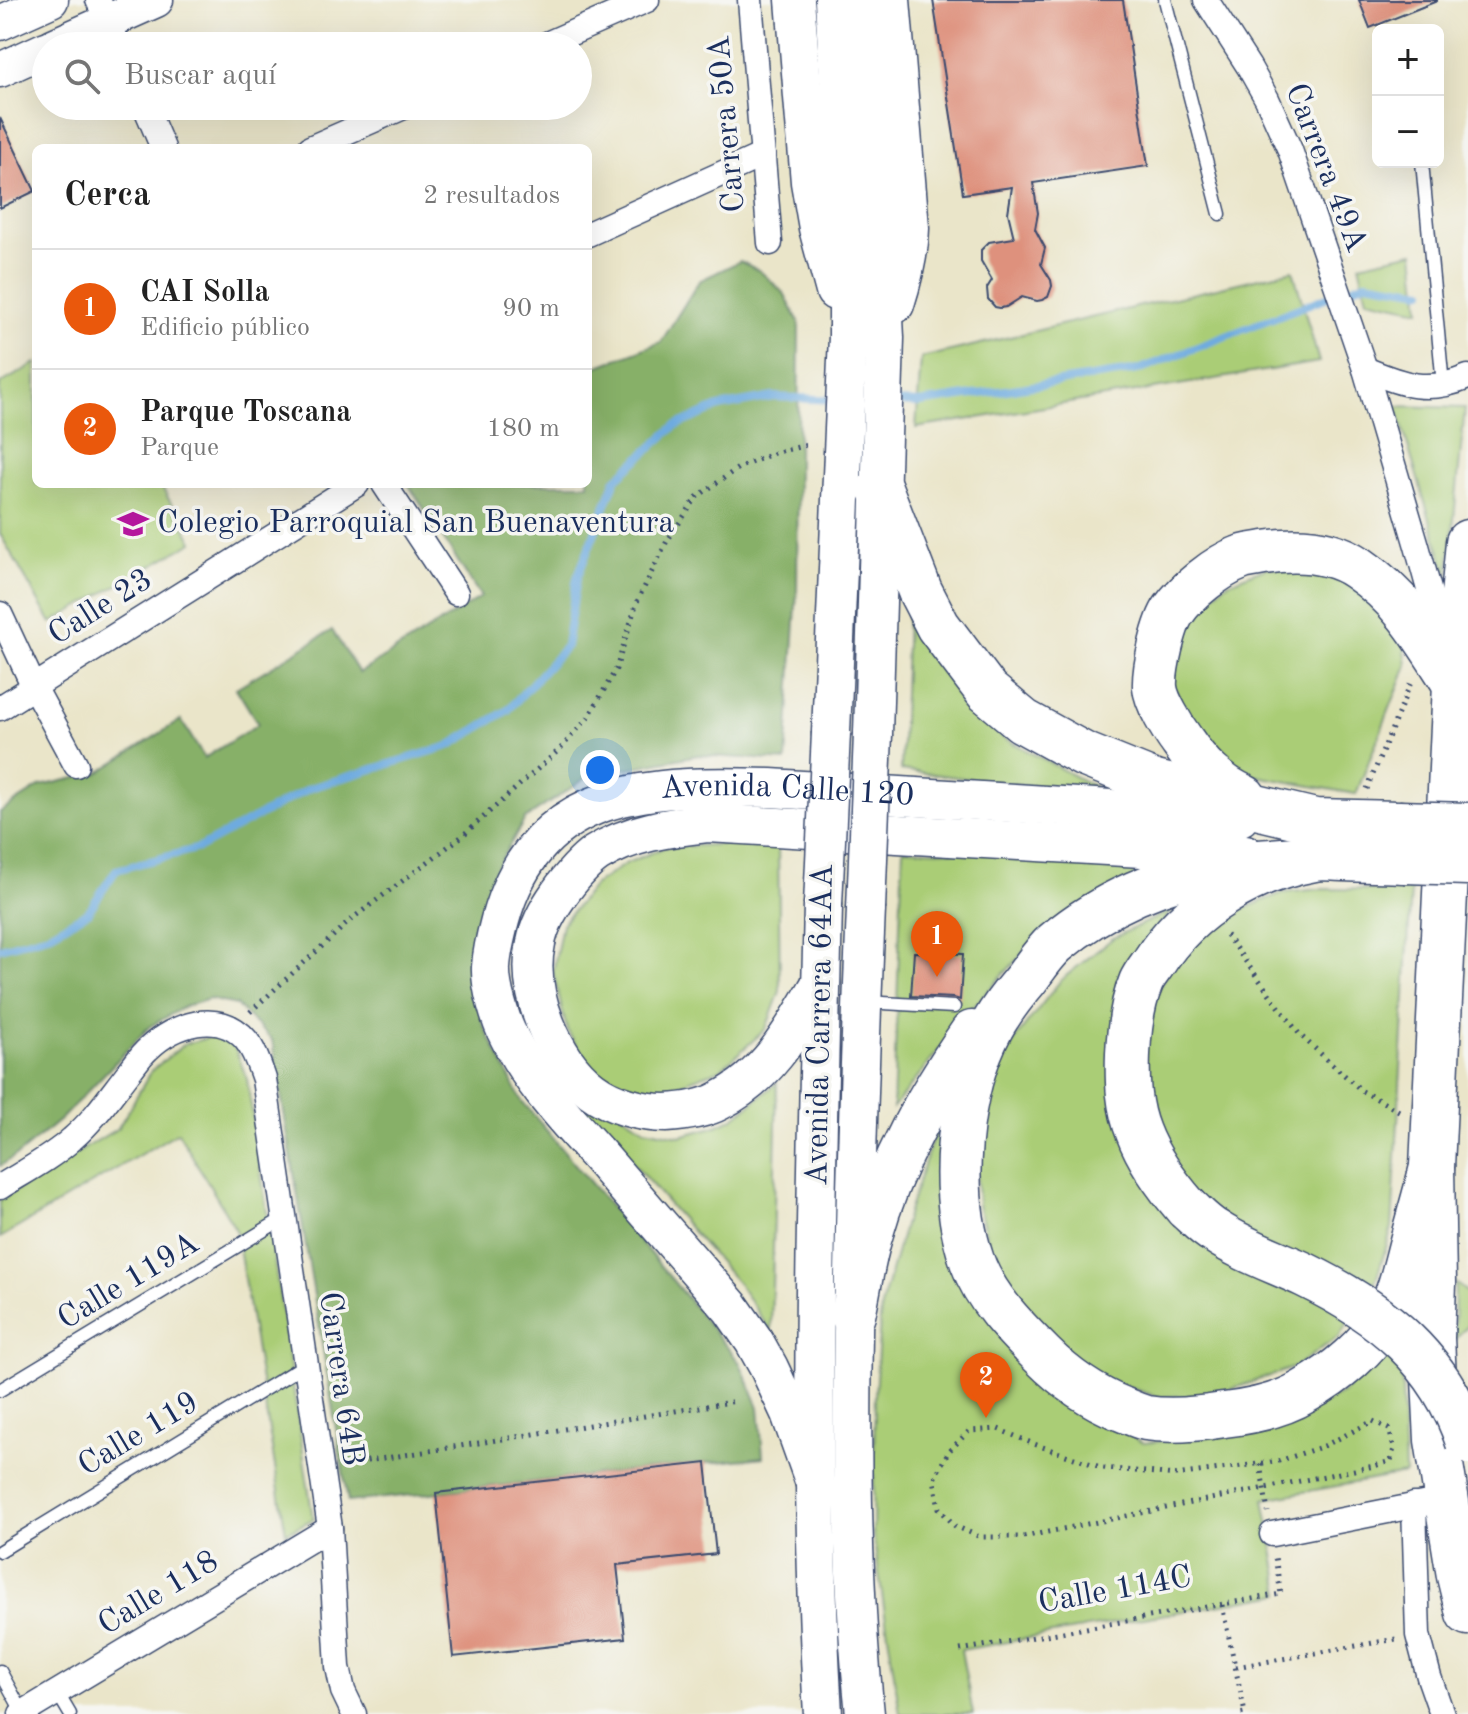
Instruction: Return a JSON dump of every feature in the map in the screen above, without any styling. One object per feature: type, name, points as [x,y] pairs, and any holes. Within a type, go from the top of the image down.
[{"type":"highway","points":[[880,488],[920,591],[938,626],[987,691],[1023,721],[1083,754],[1316,840]]},
{"type":"highway","points":[[1453,1441],[1432,1338],[1434,680],[1468,542]]},
{"type":"highway","points":[[1316,840],[1268,807],[1228,790],[1197,762],[1171,726],[1155,688],[1160,649],[1173,612],[1202,580],[1241,557],[1285,550],[1322,552],[1355,566],[1386,589],[1412,618],[1434,680]]},
{"type":"highway","name":"Avenida Calle 120","points":[[1453,1441],[1461,1421],[1432,1372],[1398,1334],[1376,1315],[1214,1231],[1187,1208],[1150,1158],[1130,1107],[1127,1080],[1128,1041],[1142,981],[1181,927],[1208,905],[1237,886],[1273,870],[1316,840],[1402,842],[1468,825]]},
{"type":"highway","points":[[853,1315],[869,1237],[903,1146],[948,1068],[992,1005],[1017,977],[1084,922],[1122,900],[1165,882],[1316,840]]},
{"type":"highway","name":"Avenida Calle 120","points":[[1402,842],[1468,863]]},
{"type":"highway","points":[[1053,945],[992,1026],[972,1076],[962,1122],[959,1188],[962,1224],[973,1263],[990,1295],[1015,1328],[1075,1385],[1143,1417],[1171,1420],[1239,1413],[1304,1393],[1343,1365],[1386,1317],[1399,1287],[1432,1167]]},
{"type":"highway","points":[[1432,1167],[1457,1247],[1468,1268]]},
{"type":"highway","points":[[1468,1351],[1452,1379],[1453,1441],[1430,1502],[1459,1576],[1468,1613]]},
{"type":"main road","points":[[0,23],[51,0]]},
{"type":"main road","points":[[86,32],[156,0]]},
{"type":"main road","points":[[795,0],[814,203],[825,255],[867,337]]},
{"type":"main road","points":[[834,0],[848,222],[867,337]]},
{"type":"main road","points":[[864,0],[872,82],[867,337]]},
{"type":"main road","points":[[867,337],[906,268],[909,249],[910,228],[891,0]]},
{"type":"main road","points":[[0,70],[32,55]]},
{"type":"main road","name":"Avenida Carrera 64AA","points":[[865,1714],[853,1550],[851,1472],[854,1206],[882,437],[867,337]]},
{"type":"main road","name":"Avenida Carrera 64AA","points":[[823,1714],[815,1565],[814,1340],[823,905],[845,443],[867,337]]},
{"type":"main road","name":"Avenida Calle 120","points":[[815,1483],[790,1413],[754,1341],[731,1308],[536,1084],[508,1036],[498,1007],[491,970],[495,936],[506,897],[522,864],[549,832],[580,812],[612,798],[700,786],[770,788],[1316,840]]},
{"type":"main road","name":"Avenida Calle 120","points":[[821,983],[779,1052],[748,1082],[718,1102],[683,1112],[650,1113],[615,1103],[592,1090],[577,1075],[554,1045],[541,1015],[533,978],[536,943],[550,907],[569,879],[596,854],[637,835],[691,825],[1316,840]]},
{"type":"street","points":[[574,32],[647,0]]},
{"type":"street","name":"Carrera 50A","points":[[750,0],[770,243]]},
{"type":"street","name":"Carrera 49A","points":[[1206,0],[1267,99],[1290,150],[1365,369],[1417,546],[1434,680]]},
{"type":"street","points":[[151,120],[161,144]]},
{"type":"street","points":[[319,144],[374,120]]},
{"type":"street","points":[[592,232],[763,155]]},
{"type":"street","points":[[1365,369],[1415,387],[1433,387],[1468,377]]},
{"type":"street","name":"Calle 23","points":[[0,708],[351,488]]},
{"type":"street","points":[[387,488],[456,593]]},
{"type":"street","points":[[0,614],[34,687],[76,765]]},
{"type":"street","points":[[0,1187],[71,1140],[97,1115],[147,1050],[168,1034],[194,1023],[213,1022],[230,1027]]},
{"type":"street","name":"Carrera 64B","points":[[230,1027],[244,1038],[255,1053],[264,1079],[330,1528],[338,1667],[348,1712]]},
{"type":"street","points":[[1272,1534],[1430,1502],[1418,1635],[1442,1714]]},
{"type":"street","name":"Calle 118","points":[[22,1713],[330,1528]]},
{"type":"lane","points":[[1165,0],[1220,214]]},
{"type":"lane","points":[[1423,168],[1443,385]]},
{"type":"lane","points":[[862,1002],[954,1007]]},
{"type":"lane","name":"Calle 119A","points":[[0,1390],[284,1218]]},
{"type":"lane","name":"Calle 119","points":[[0,1551],[306,1364]]},
{"type":"lane","points":[[0,1671],[22,1713]]},
{"type":"lane","points":[[57,1692],[70,1714]]},
{"type":"path","points":[[230,1027],[353,918],[461,837],[560,749],[588,718],[616,669],[637,602],[667,541],[697,497],[738,468],[774,453],[807,445]]},
{"type":"path","points":[[1367,790],[1434,680]]},
{"type":"path","points":[[1222,930],[1300,1035],[1362,1091],[1408,1116]]},
{"type":"path","points":[[321,1469],[737,1401]]},
{"type":"path","points":[[1373,1421],[1389,1429],[1394,1448],[1391,1461],[1023,1537],[980,1537],[955,1526],[939,1508],[934,1479],[948,1452],[969,1431],[998,1429],[1103,1468],[1176,1475],[1279,1461],[1324,1446],[1373,1421]]},
{"type":"path","name":"Calle 114C","points":[[960,1650],[1281,1594]]},
{"type":"path","points":[[1222,1605],[1236,1667],[1242,1713]]},
{"type":"path","points":[[1236,1667],[1418,1635]]},
{"type":"green space","points":[[1414,252],[1420,310],[1367,299],[1359,264]]},
{"type":"green space","points":[[740,261],[760,271],[784,293],[799,322],[797,591],[786,761],[698,755],[589,776],[525,819],[494,872],[473,929],[482,1022],[521,1100],[740,1363],[759,1407],[763,1457],[348,1502],[272,1040],[236,1005],[209,999],[184,1007],[149,1027],[61,1119],[0,1166],[0,812],[41,786],[98,773],[181,720],[204,758],[258,724],[236,688],[332,630],[359,673],[481,597],[411,488],[592,488],[592,368],[661,342],[699,281]]},
{"type":"green space","points":[[1293,270],[1319,362],[916,428],[921,358]]},
{"type":"green space","points":[[32,365],[32,488],[162,488],[193,542],[51,623],[0,534],[0,384]]},
{"type":"green space","points":[[1396,406],[1465,408],[1448,579]]},
{"type":"green space","points":[[1267,567],[1346,578],[1402,627],[1407,665],[1356,794],[1218,769],[1169,680],[1193,613],[1227,583]]},
{"type":"green space","points":[[907,618],[957,688],[1002,737],[1113,797],[901,770]]},
{"type":"green space","points":[[778,842],[780,991],[766,1029],[721,1069],[664,1090],[624,1089],[589,1067],[567,1030],[553,972],[562,924],[594,885],[627,863],[665,847]]},
{"type":"green space","points":[[903,849],[1179,862],[1027,949],[974,1006],[893,1108]]},
{"type":"green space","points":[[1321,889],[1411,890],[1392,1228],[1374,1286],[1339,1336],[1295,1367],[1215,1395],[1159,1397],[1102,1379],[1043,1335],[996,1272],[978,1205],[975,1140],[987,1087],[1018,1035],[1061,980],[1113,938],[1172,910],[1130,968],[1143,1112],[1144,1018],[1171,964],[1206,928],[1233,913],[1282,893]]},
{"type":"green space","points":[[214,1036],[234,1046],[247,1079],[313,1519],[286,1533],[236,1230],[178,1132],[0,1238],[0,1200],[118,1128],[152,1070],[185,1044]]},
{"type":"green space","points":[[544,1065],[645,1129],[680,1136],[734,1118],[777,1083],[771,1332],[740,1286]]},
{"type":"green space","points":[[941,1114],[937,1207],[953,1269],[1074,1405],[1143,1443],[1262,1432],[1342,1394],[1400,1327],[1405,1474],[1264,1499],[1281,1594],[961,1650],[973,1714],[900,1714],[873,1534],[875,1394],[881,1307],[907,1215]]},
{"type":"green space","points":[[1455,1283],[1468,1293],[1468,1325],[1454,1340]]},
{"type":"building","points":[[933,0],[1123,0],[1148,166],[1033,183],[1038,213],[1035,229],[1045,248],[1041,264],[1052,286],[1048,297],[1042,300],[1022,297],[1000,308],[988,299],[987,288],[992,280],[981,261],[981,250],[989,242],[1014,238],[1008,213],[1012,187],[963,194]]},
{"type":"building","points":[[1359,0],[1437,0],[1380,24],[1372,24],[1370,28]]},
{"type":"building","points":[[0,118],[32,185],[32,192],[0,208]]},
{"type":"building","points":[[914,952],[963,954],[960,1000],[911,996]]},
{"type":"building","points":[[706,1463],[716,1554],[617,1565],[625,1638],[453,1657],[436,1493]]},
{"type":"waterway","points":[[894,402],[920,403],[1138,370],[1366,282],[1423,291]]},
{"type":"waterway","points":[[0,948],[48,935],[88,912],[116,870],[199,848],[310,788],[449,746],[508,710],[566,646],[577,578],[616,479],[675,426],[719,407],[773,397],[837,400]]},
{"type":"place","name":"Colegio Parroquial San Buenaventura","points":[[133,524]]},
{"type":"place","name":"CAI Solla","points":[[937,977]]},
{"type":"place","name":"Parque Toscana","points":[[986,1418]]}]
